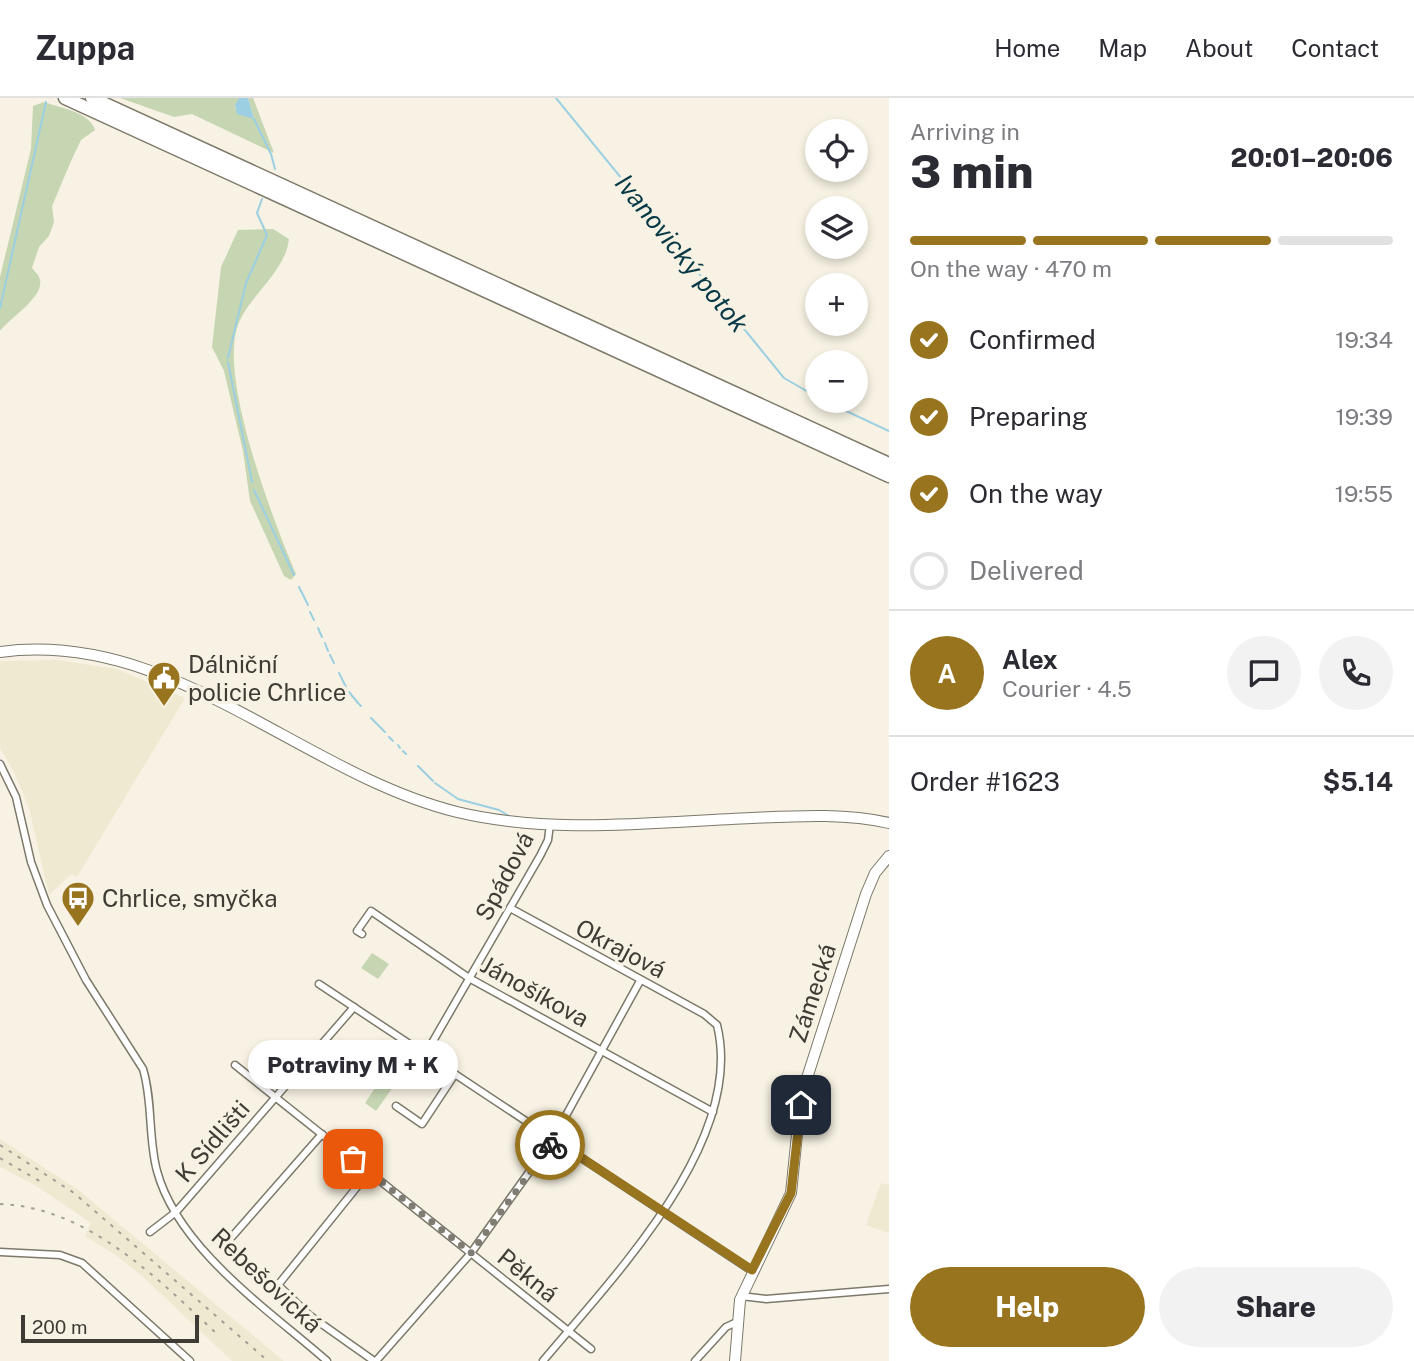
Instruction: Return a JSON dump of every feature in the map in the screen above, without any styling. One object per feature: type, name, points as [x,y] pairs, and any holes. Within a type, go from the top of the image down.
[{"type":"highway","points":[[65,98],[889,476]]},
{"type":"highway","points":[[92,98],[889,464]]},
{"type":"street","points":[[0,652],[28,649],[76,652],[130,663],[180,682],[404,794],[480,817],[550,824],[826,816],[889,823]]},
{"type":"street","name":"Rebešovická","points":[[0,764],[16,797],[31,862],[47,905],[86,980],[143,1069],[156,1170],[176,1212],[205,1251],[327,1361]]},
{"type":"street","name":"Spádová","points":[[425,1055],[545,848],[550,824]]},
{"type":"street","name":"Zámecká","points":[[735,1361],[741,1296],[791,1193],[799,1115],[807,1078],[872,880],[889,856]]},
{"type":"street","name":"Okrajová","points":[[510,908],[714,1021],[719,1037],[718,1083],[713,1112]]},
{"type":"street","name":"Jánošíkova","points":[[362,934],[357,931],[371,911],[469,978],[713,1112]]},
{"type":"street","points":[[369,1172],[278,1285],[309,1315],[375,1361],[471,1253],[553,1139],[640,981]]},
{"type":"street","points":[[319,984],[752,1270]]},
{"type":"street","name":"K Sídlišti","points":[[150,1232],[176,1212],[354,1007]]},
{"type":"street","name":"Pěkná","points":[[235,1065],[591,1349]]},
{"type":"street","points":[[396,1106],[422,1124],[455,1074]]},
{"type":"street","points":[[543,1361],[663,1213],[699,1149],[713,1112]]},
{"type":"street","points":[[230,1240],[321,1134]]},
{"type":"street","points":[[0,1252],[60,1255],[82,1263],[190,1361]]},
{"type":"street","points":[[741,1296],[766,1299],[889,1289]]},
{"type":"street","points":[[695,1361],[726,1327],[737,1322]]},
{"type":"shaded area","points":[[57,660],[117,669],[185,698],[77,877],[71,874],[49,895],[29,808],[14,772],[0,748],[0,661]]},
{"type":"shaded area","points":[[0,1139],[77,1189],[284,1361],[232,1361],[141,1275],[85,1236],[91,1223],[38,1187],[0,1167]]},
{"type":"shaded area","points":[[881,1183],[889,1185],[889,1233],[866,1225]]},
{"type":"green space","points":[[120,98],[239,98],[235,109],[254,119],[248,98],[253,98],[274,153],[192,114],[174,117]]},
{"type":"green space","points":[[44,102],[81,115],[95,130],[81,140],[52,206],[54,222],[49,236],[39,247],[32,268],[39,277],[38,291],[0,331],[0,277],[31,149],[33,106]]},
{"type":"green space","points":[[273,229],[289,239],[286,251],[281,263],[243,314],[238,325],[234,349],[236,379],[251,450],[296,574],[291,580],[284,576],[250,501],[243,451],[224,371],[212,347],[221,267],[238,230]]},
{"type":"green space","points":[[372,953],[389,964],[378,979],[361,968]]},
{"type":"green space","points":[[381,1079],[393,1087],[376,1111],[365,1103]]},
{"type":"water","points":[[239,98],[248,98],[254,119],[237,114],[235,105]]},
{"type":"waterway","name":"Ivanovický potok","points":[[556,98],[784,378],[805,390]]},
{"type":"waterway","points":[[0,308],[46,102]]},
{"type":"waterway","points":[[254,119],[271,154],[275,169]]},
{"type":"waterway","points":[[228,358],[246,283],[267,235],[257,213],[262,199]]},
{"type":"waterway","points":[[228,362],[252,482]]},
{"type":"waterway","name":"Ivanovický potok","points":[[851,413],[889,431]]},
{"type":"waterway","points":[[254,490],[294,575]]},
{"type":"waterway","points":[[299,587],[308,605]]},
{"type":"waterway","points":[[310,612],[314,620]]},
{"type":"waterway","points":[[318,628],[322,637]]},
{"type":"waterway","points":[[325,643],[328,651]]},
{"type":"waterway","points":[[330,655],[334,663]]},
{"type":"waterway","points":[[339,673],[346,687]]},
{"type":"waterway","points":[[349,692],[358,703]]},
{"type":"waterway","points":[[371,718],[385,732]]},
{"type":"waterway","points":[[389,737],[393,741]]},
{"type":"waterway","points":[[403,751],[406,754]]},
{"type":"waterway","points":[[418,766],[433,781]]},
{"type":"waterway","points":[[435,783],[458,799],[499,810],[509,816]]},
{"type":"railway","points":[[0,1145],[74,1193],[268,1361]]},
{"type":"railway","points":[[0,1158],[41,1182]]},
{"type":"railway","points":[[0,1204],[32,1208],[91,1232],[145,1269],[217,1334]]},
{"type":"way so far","points":[[353,1159],[471,1253],[550,1145]]},
{"type":"place","name":"Dálniční policie Chrlice","points":[[164,708]]},
{"type":"place","name":"Chrlice, smyčka","points":[[78,928]]},
{"type":"place","name":"Potraviny M + K","points":[[353,1159]]},
{"type":"route","points":[[550,1145],[553,1139],[752,1270],[791,1193],[796,1170],[801,1105]]}]
